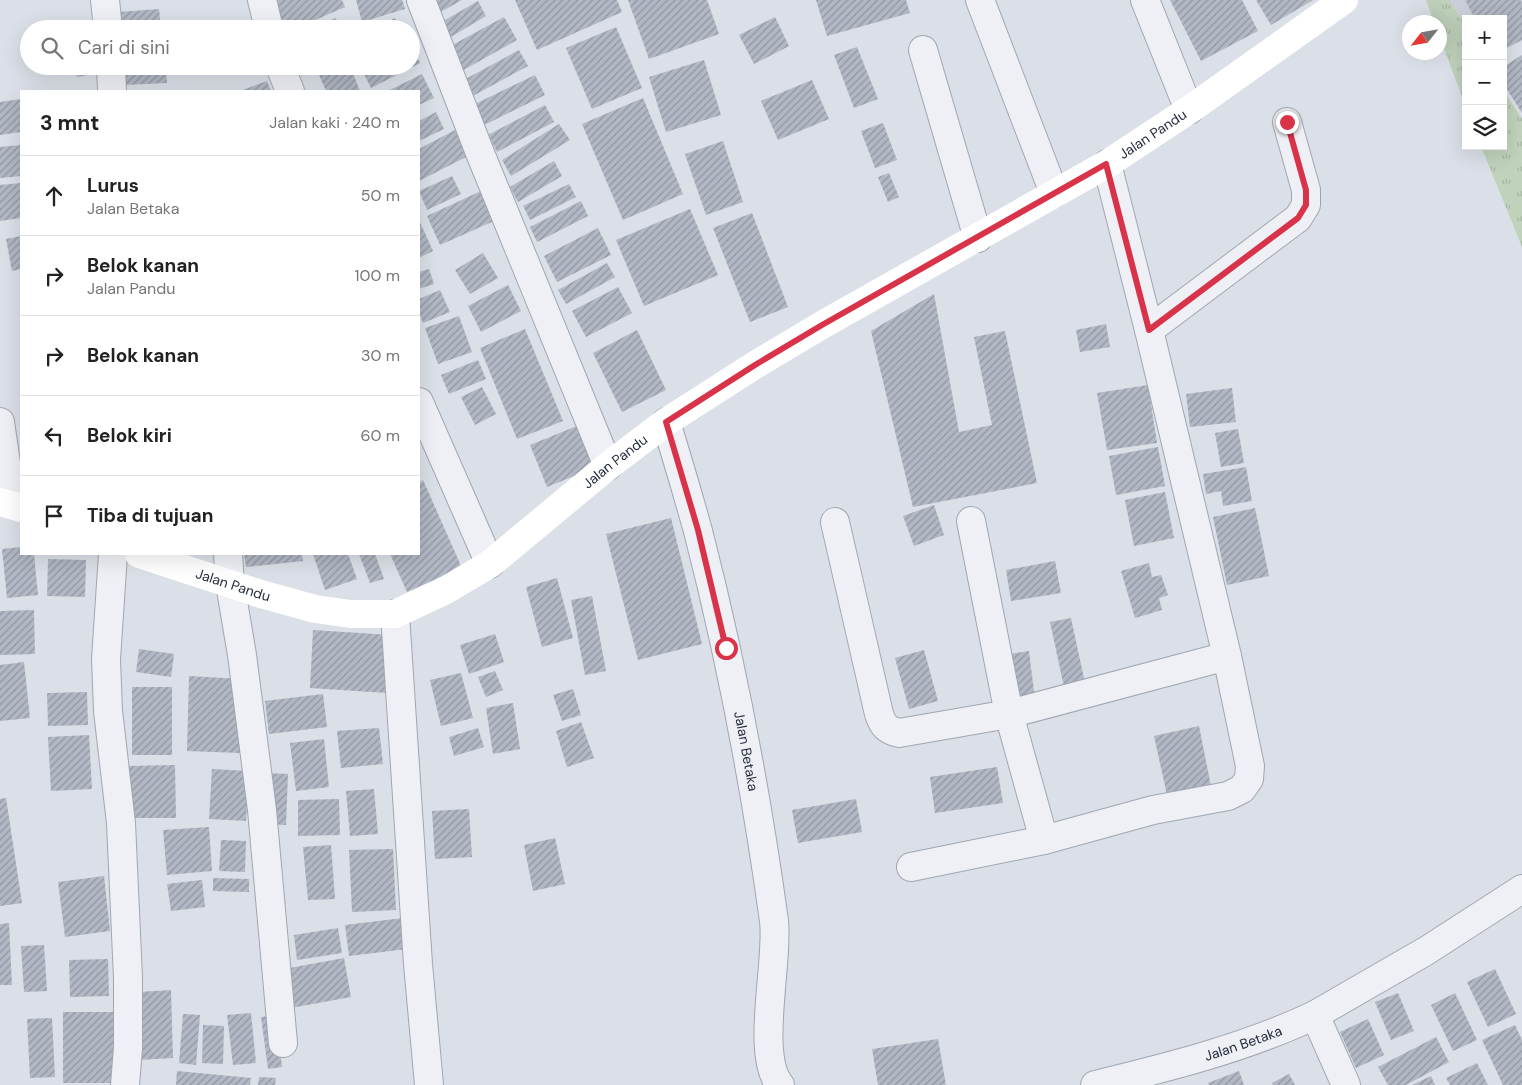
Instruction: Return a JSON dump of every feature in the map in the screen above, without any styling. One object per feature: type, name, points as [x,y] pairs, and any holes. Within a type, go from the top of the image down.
[{"type":"main road","name":"Jalan Pandu","points":[[145,555],[230,584],[315,608],[351,614],[395,614],[446,590],[490,564],[608,466],[666,422],[822,325],[1106,164],[1189,110],[1344,0]]},
{"type":"street","points":[[106,0],[107,20]]},
{"type":"street","points":[[262,0],[267,20]]},
{"type":"street","points":[[421,0],[480,153],[608,466]]},
{"type":"street","points":[[980,0],[1054,194]]},
{"type":"street","points":[[1145,0],[1189,110]]},
{"type":"street","points":[[923,50],[978,238]]},
{"type":"street","points":[[111,75],[112,90]]},
{"type":"street","points":[[284,75],[290,90]]},
{"type":"street","points":[[1149,330],[1298,218],[1306,205],[1306,190],[1287,122]]},
{"type":"street","points":[[911,867],[1044,840],[1153,810],[1228,796],[1242,788],[1249,778],[1250,766],[1227,656],[1149,330],[1106,164]]},
{"type":"street","points":[[420,404],[490,564]]},
{"type":"street","points":[[0,422],[11,505]]},
{"type":"street","name":"Jalan Betaka","points":[[666,422],[698,530],[737,705],[758,811],[774,925],[769,1060],[776,1080],[780,1085]]},
{"type":"street","points":[[971,521],[1009,714],[1044,840]]},
{"type":"street","points":[[835,522],[882,723],[889,730],[899,733],[1009,714],[1227,656]]},
{"type":"street","points":[[113,555],[106,659],[108,710],[121,823],[128,978],[128,1048],[125,1085]]},
{"type":"street","points":[[228,555],[230,584],[242,655],[262,810],[283,1043]]},
{"type":"street","points":[[395,614],[418,964],[430,1085]]},
{"type":"street","name":"Jalan Betaka","points":[[1095,1085],[1135,1080],[1295,1024],[1426,952],[1522,888]]},
{"type":"street","points":[[1314,1015],[1346,1085]]},
{"type":"shaded area","points":[[1450,0],[1522,0],[1522,5],[1507,15],[1462,15],[1462,20]]},
{"type":"green space","points":[[1426,0],[1450,0],[1462,20],[1462,96],[1447,57],[1447,15],[1431,15]]},
{"type":"green space","points":[[1507,95],[1522,119],[1522,247],[1483,150],[1507,150]]},
{"type":"building","points":[[279,0],[342,0],[345,7],[315,20],[282,20],[274,2]]},
{"type":"building","points":[[356,0],[402,0],[405,9],[369,20],[361,20]]},
{"type":"building","points":[[432,0],[462,0],[439,13]]},
{"type":"building","points":[[515,0],[617,0],[622,12],[537,50]]},
{"type":"building","points":[[628,0],[707,0],[719,34],[649,59]]},
{"type":"building","points":[[816,0],[906,0],[910,13],[827,36]]},
{"type":"building","points":[[1170,0],[1242,0],[1258,31],[1201,61]]},
{"type":"building","points":[[1256,0],[1313,0],[1271,25]]},
{"type":"building","points":[[1465,0],[1520,0],[1522,3],[1522,40],[1507,48],[1507,15],[1473,15]]},
{"type":"building","points":[[478,1],[486,16],[449,38],[440,23]]},
{"type":"building","points":[[159,9],[160,20],[120,20],[119,12]]},
{"type":"building","points":[[504,17],[517,40],[460,72],[447,48]]},
{"type":"building","points":[[775,17],[789,46],[754,64],[739,35]]},
{"type":"building","points":[[616,27],[642,88],[592,109],[566,48]]},
{"type":"building","points":[[857,47],[878,99],[854,108],[834,55]]},
{"type":"building","points":[[519,50],[528,66],[469,98],[460,82]]},
{"type":"building","points":[[1522,55],[1522,113],[1507,89],[1507,64]]},
{"type":"building","points":[[704,60],[721,115],[666,132],[649,77]]},
{"type":"building","points":[[422,74],[434,98],[420,105],[420,90],[390,90]]},
{"type":"building","points":[[123,75],[167,75],[167,83],[124,85]]},
{"type":"building","points":[[319,75],[354,75],[360,90],[326,90]]},
{"type":"building","points":[[364,75],[396,75],[371,88]]},
{"type":"building","points":[[535,75],[545,95],[482,126],[473,105]]},
{"type":"building","points":[[812,80],[829,119],[778,140],[761,101]]},
{"type":"building","points":[[267,81],[271,90],[243,90]]},
{"type":"building","points":[[643,98],[683,194],[623,220],[582,124]]},
{"type":"building","points":[[20,99],[20,132],[0,135],[0,102]]},
{"type":"building","points":[[545,105],[554,122],[497,152],[488,135]]},
{"type":"building","points":[[436,112],[444,129],[420,141],[420,120]]},
{"type":"building","points":[[883,123],[897,160],[875,168],[861,131]]},
{"type":"building","points":[[559,124],[570,140],[511,176],[502,160]]},
{"type":"building","points":[[455,130],[468,156],[420,180],[420,148]]},
{"type":"building","points":[[723,141],[743,202],[706,215],[685,154]]},
{"type":"building","points":[[20,145],[20,176],[0,178],[0,147]]},
{"type":"building","points":[[554,161],[562,176],[518,202],[510,187]]},
{"type":"building","points":[[889,173],[899,197],[888,202],[878,177]]},
{"type":"building","points":[[452,176],[461,194],[427,210],[420,191]]},
{"type":"building","points":[[20,183],[20,218],[0,221],[0,185]]},
{"type":"building","points":[[569,184],[576,197],[530,220],[523,206]]},
{"type":"building","points":[[481,191],[494,221],[440,245],[427,216]]},
{"type":"building","points":[[581,201],[588,216],[537,242],[530,227]]},
{"type":"building","points":[[690,209],[718,275],[644,306],[616,240]]},
{"type":"building","points":[[752,213],[788,307],[750,322],[713,228]]},
{"type":"building","points":[[420,222],[433,251],[420,258]]},
{"type":"building","points":[[598,228],[611,255],[557,282],[544,256]]},
{"type":"building","points":[[20,236],[20,269],[12,271],[6,239]]},
{"type":"building","points":[[483,253],[498,278],[470,294],[455,270]]},
{"type":"building","points":[[607,263],[615,277],[566,304],[558,290]]},
{"type":"building","points":[[429,269],[434,284],[420,289],[420,272]]},
{"type":"building","points":[[508,285],[521,311],[481,332],[468,306]]},
{"type":"building","points":[[618,287],[632,313],[586,337],[572,311]]},
{"type":"building","points":[[440,290],[450,312],[423,323],[420,316],[420,299]]},
{"type":"building","points":[[934,294],[959,432],[992,425],[974,337],[1005,331],[1037,483],[913,507],[871,331]]},
{"type":"building","points":[[459,316],[472,352],[438,364],[425,328]]},
{"type":"building","points":[[1106,324],[1110,347],[1080,352],[1076,330]]},
{"type":"building","points":[[525,329],[563,421],[517,439],[480,348]]},
{"type":"building","points":[[637,330],[666,390],[622,412],[593,353]]},
{"type":"building","points":[[478,360],[486,379],[449,394],[441,375]]},
{"type":"building","points":[[1148,385],[1157,443],[1107,450],[1097,393]]},
{"type":"building","points":[[482,387],[496,414],[475,425],[461,397]]},
{"type":"building","points":[[1232,388],[1236,422],[1190,427],[1186,394]]},
{"type":"building","points":[[577,426],[594,468],[547,487],[530,445]]},
{"type":"building","points":[[1238,429],[1244,463],[1221,467],[1215,433]]},
{"type":"building","points":[[1158,447],[1165,486],[1116,495],[1109,456]]},
{"type":"building","points":[[1246,467],[1252,501],[1223,506],[1221,491],[1206,494],[1203,474]]},
{"type":"building","points":[[423,480],[462,568],[407,592],[390,555],[420,555],[420,482]]},
{"type":"building","points":[[1165,492],[1174,538],[1134,546],[1125,500]]},
{"type":"building","points":[[934,505],[944,535],[914,546],[903,516]]},
{"type":"building","points":[[1255,508],[1269,576],[1227,585],[1213,517]]},
{"type":"building","points":[[671,518],[702,644],[638,660],[606,534]]},
{"type":"building","points":[[20,547],[20,555],[34,555],[38,595],[7,598],[2,549]]},
{"type":"building","points":[[244,555],[302,555],[303,561],[246,567]]},
{"type":"building","points":[[313,555],[348,555],[357,579],[325,590]]},
{"type":"building","points":[[359,555],[375,555],[384,579],[370,583]]},
{"type":"building","points":[[48,559],[86,560],[85,597],[47,596]]},
{"type":"building","points":[[1055,561],[1061,593],[1011,601],[1006,570]]},
{"type":"building","points":[[1149,563],[1152,577],[1161,575],[1168,595],[1159,598],[1162,610],[1135,618],[1121,571]]},
{"type":"building","points":[[557,578],[573,638],[542,647],[526,587]]},
{"type":"building","points":[[592,596],[606,671],[585,675],[571,600]]},
{"type":"building","points":[[34,610],[35,654],[0,655],[0,611]]},
{"type":"building","points":[[1071,618],[1085,683],[1064,687],[1050,622]]},
{"type":"building","points":[[313,630],[391,635],[387,693],[310,688]]},
{"type":"building","points":[[495,634],[504,662],[469,674],[460,645]]},
{"type":"building","points":[[139,649],[174,654],[171,677],[136,672]]},
{"type":"building","points":[[924,650],[938,701],[909,709],[895,658]]},
{"type":"building","points":[[1029,651],[1035,700],[1015,703],[1009,654]]},
{"type":"building","points":[[24,662],[30,718],[0,721],[0,665]]},
{"type":"building","points":[[495,671],[503,690],[486,697],[478,677]]},
{"type":"building","points":[[461,673],[473,718],[441,726],[430,680]]},
{"type":"building","points":[[189,676],[242,679],[240,753],[187,751]]},
{"type":"building","points":[[132,687],[172,687],[172,755],[132,755]]},
{"type":"building","points":[[573,689],[581,715],[562,721],[553,695]]},
{"type":"building","points":[[87,692],[88,725],[48,726],[47,693]]},
{"type":"building","points":[[323,694],[327,727],[269,734],[265,701]]},
{"type":"building","points":[[513,703],[520,749],[493,754],[486,708]]},
{"type":"building","points":[[581,722],[594,758],[567,767],[556,731]]},
{"type":"building","points":[[1199,726],[1211,786],[1167,795],[1154,736]]},
{"type":"building","points":[[379,728],[383,764],[341,768],[337,731]]},
{"type":"building","points":[[478,728],[484,747],[454,756],[449,737]]},
{"type":"building","points":[[89,735],[92,789],[51,791],[48,737]]},
{"type":"building","points":[[324,739],[329,787],[296,791],[290,743]]},
{"type":"building","points":[[175,765],[176,818],[128,818],[127,766]]},
{"type":"building","points":[[997,767],[1003,803],[935,813],[930,777]]},
{"type":"building","points":[[212,769],[249,771],[246,821],[209,819]]},
{"type":"building","points":[[266,773],[288,774],[286,825],[263,824]]},
{"type":"building","points":[[374,789],[378,834],[350,836],[346,791]]},
{"type":"building","points":[[6,798],[22,903],[0,906],[0,799]]},
{"type":"building","points":[[339,799],[340,835],[298,836],[298,800]]},
{"type":"building","points":[[856,799],[862,832],[798,843],[792,810]]},
{"type":"building","points":[[469,809],[472,857],[435,859],[432,811]]},
{"type":"building","points":[[209,827],[212,871],[167,875],[163,830]]},
{"type":"building","points":[[555,838],[565,884],[533,891],[524,845]]},
{"type":"building","points":[[221,840],[246,841],[245,872],[219,871]]},
{"type":"building","points":[[331,845],[335,899],[308,900],[303,847]]},
{"type":"building","points":[[393,849],[396,910],[352,912],[349,850]]},
{"type":"building","points":[[104,876],[110,931],[65,937],[58,882]]},
{"type":"building","points":[[213,878],[249,879],[249,892],[213,891]]},
{"type":"building","points":[[202,880],[205,907],[171,911],[167,884]]},
{"type":"building","points":[[403,918],[407,949],[349,956],[345,925]]},
{"type":"building","points":[[9,923],[12,985],[0,985],[0,924]]},
{"type":"building","points":[[338,928],[342,953],[297,960],[294,935]]},
{"type":"building","points":[[44,945],[47,991],[24,992],[21,946]]},
{"type":"building","points":[[344,958],[351,997],[291,1008],[284,969]]},
{"type":"building","points":[[108,959],[109,996],[70,997],[69,960]]},
{"type":"building","points":[[1495,969],[1516,1014],[1488,1027],[1467,982]]},
{"type":"building","points":[[171,990],[173,1058],[139,1060],[137,992]]},
{"type":"building","points":[[1398,993],[1414,1031],[1391,1040],[1375,1002]]},
{"type":"building","points":[[1455,993],[1477,1040],[1453,1051],[1431,1005]]},
{"type":"building","points":[[63,1012],[115,1012],[115,1083],[63,1083]]},
{"type":"building","points":[[251,1013],[256,1063],[233,1065],[227,1015]]},
{"type":"building","points":[[183,1014],[200,1015],[196,1065],[179,1063]]},
{"type":"building","points":[[276,1015],[282,1067],[268,1069],[261,1017]]},
{"type":"building","points":[[52,1018],[55,1077],[30,1078],[27,1019]]},
{"type":"building","points":[[1368,1019],[1384,1055],[1356,1068],[1340,1032]]},
{"type":"building","points":[[203,1025],[224,1026],[223,1064],[202,1063]]},
{"type":"building","points":[[1515,1025],[1522,1040],[1522,1085],[1503,1085],[1482,1040]]},
{"type":"building","points":[[1436,1037],[1449,1062],[1406,1085],[1388,1085],[1378,1067]]},
{"type":"building","points":[[938,1039],[946,1085],[878,1085],[872,1049]]},
{"type":"building","points":[[1477,1063],[1488,1085],[1450,1085],[1446,1078]]},
{"type":"building","points":[[177,1071],[251,1078],[250,1085],[176,1085]]},
{"type":"building","points":[[1239,1071],[1244,1085],[1209,1085],[1208,1083]]},
{"type":"building","points":[[1289,1074],[1295,1085],[1273,1085],[1272,1083]]},
{"type":"building","points":[[1431,1076],[1435,1085],[1412,1085]]},
{"type":"building","points":[[259,1077],[276,1078],[275,1085],[258,1085]]},
{"type":"route","points":[[726,648],[698,530],[666,422],[822,325],[1106,164],[1149,330],[1298,218],[1306,205],[1306,190],[1287,122]]}]
